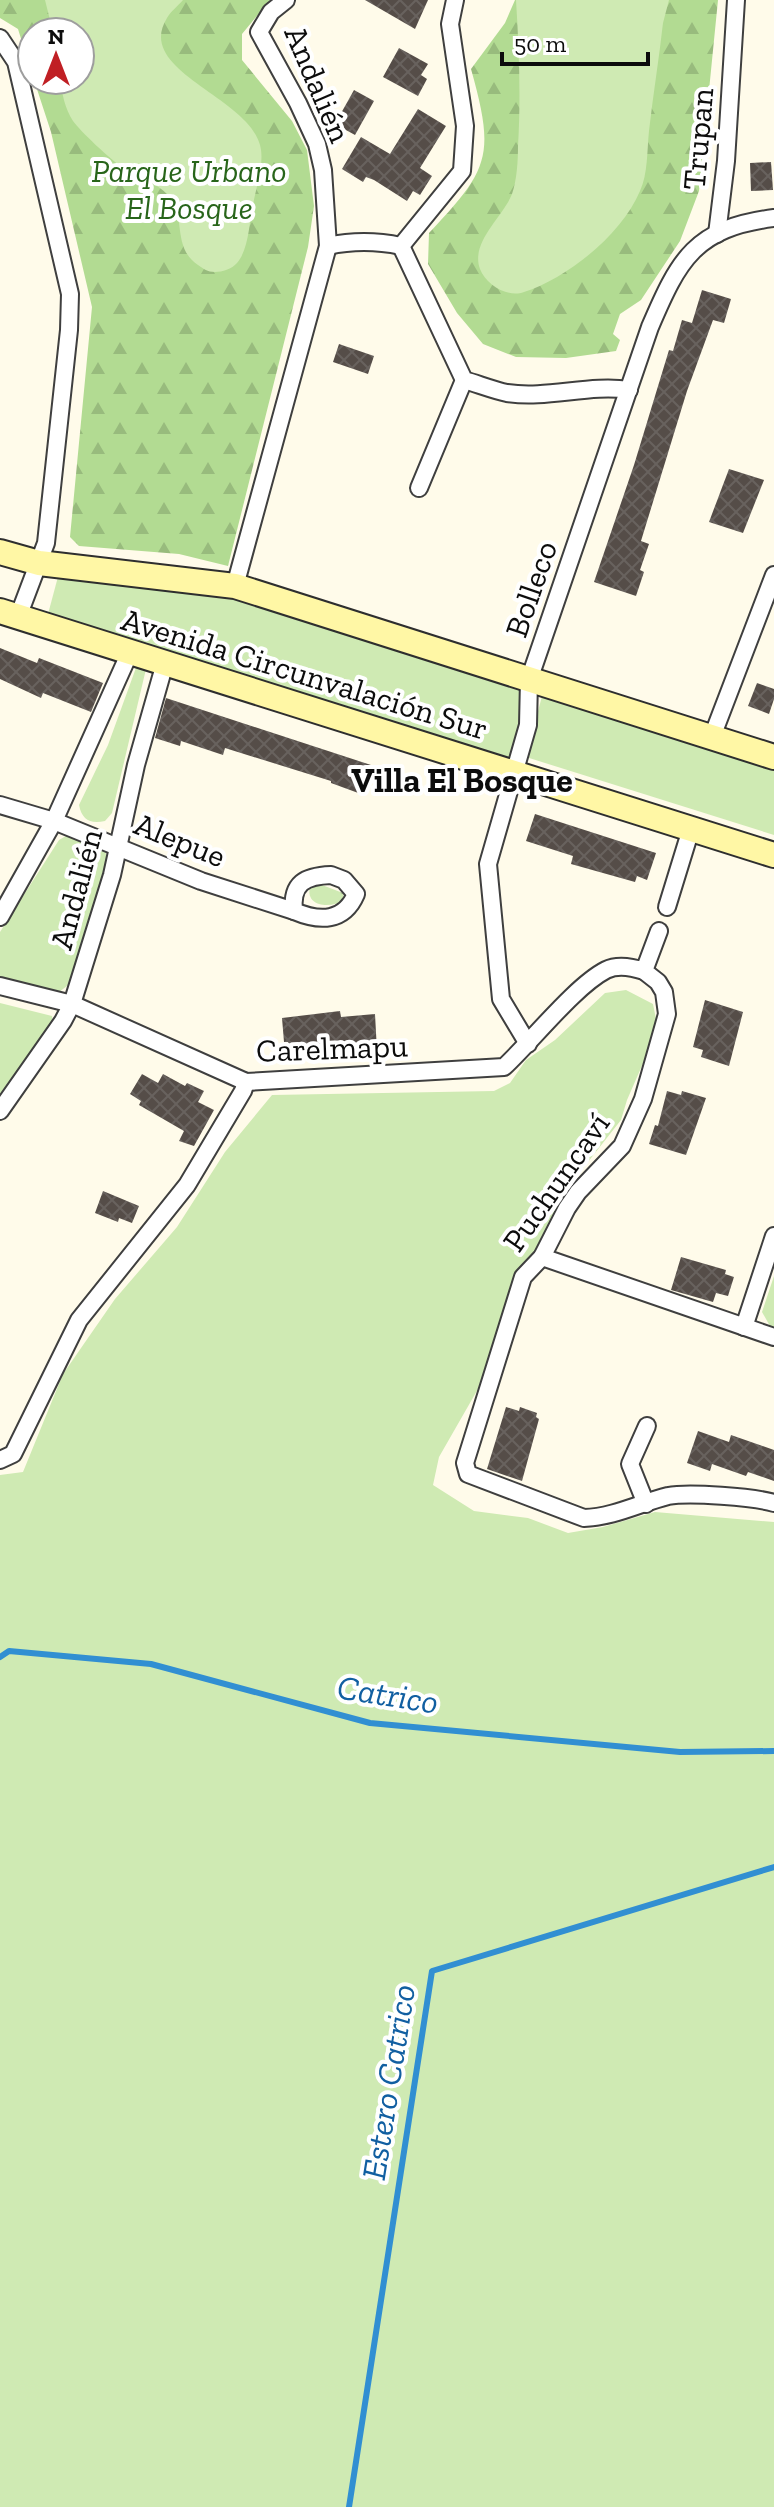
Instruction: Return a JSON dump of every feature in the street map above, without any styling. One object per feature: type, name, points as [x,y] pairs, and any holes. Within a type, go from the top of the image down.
[{"type":"main road","name":"Avenida Circunvalación Sur","points":[[0,552],[39,563],[235,586],[774,757]]},
{"type":"main road","name":"Avenida Circunvalación Sur","points":[[9,614],[774,855]]},
{"type":"street","name":"Andalién","points":[[235,586],[328,246],[323,170],[317,144],[259,32],[271,12],[286,0]]},
{"type":"street","points":[[401,246],[462,171],[465,126],[450,24],[455,0]]},
{"type":"street","name":"Trupan","points":[[717,234],[726,161],[736,0]]},
{"type":"street","points":[[0,38],[16,62],[70,294],[69,330],[45,549],[9,614]]},
{"type":"street","name":"Bolleco","points":[[528,1044],[501,999],[488,864],[528,725],[529,680],[650,327],[670,279],[697,246],[717,234],[746,222],[774,218]]},
{"type":"street","points":[[328,246],[343,243],[401,246]]},
{"type":"street","points":[[401,246],[464,380],[419,488]]},
{"type":"street","points":[[464,380],[508,393],[556,393],[613,387],[629,390]]},
{"type":"street","points":[[712,737],[774,575]]},
{"type":"street","name":"Andalién","points":[[0,917],[54,821],[130,652]]},
{"type":"street","name":"Andalién","points":[[0,1111],[72,1004],[112,875],[136,765],[165,663]]},
{"type":"street","name":"Alepue","points":[[0,805],[118,845],[201,881],[294,911]]},
{"type":"street","points":[[667,907],[691,829]]},
{"type":"street","points":[[644,971],[659,931]]},
{"type":"street","name":"Carelmapu","points":[[0,986],[72,1004],[246,1082],[504,1067],[582,988],[608,969],[631,967],[644,971]]},
{"type":"street","name":"Puchuncaví","points":[[644,971],[658,982],[664,992],[667,1014],[643,1099],[622,1146],[578,1192],[542,1257],[523,1277],[465,1463],[468,1474],[584,1518],[600,1517],[646,1504]]},
{"type":"street","points":[[0,1460],[13,1454],[79,1320],[187,1185],[246,1082]]},
{"type":"street","points":[[744,1327],[774,1237]]},
{"type":"street","points":[[542,1257],[774,1337]]},
{"type":"street","points":[[647,1426],[630,1464],[646,1504],[671,1495],[757,1498],[774,1503]]},
{"type":"green space","name":"Parque Urbano El Bosque","points":[[0,0],[270,0],[242,34],[242,60],[292,121],[307,150],[314,206],[308,247],[228,566],[179,554],[79,546],[70,537],[92,307],[51,132],[39,96],[96,96],[96,16],[16,16],[16,28],[0,18]]},
{"type":"green space","points":[[45,0],[183,0],[167,18],[161,37],[166,53],[178,69],[235,112],[251,128],[260,145],[261,167],[246,243],[241,257],[232,267],[210,271],[190,258],[182,240],[177,211],[168,195],[117,163],[73,121],[64,96],[96,96],[96,16],[49,16]]},
{"type":"green space","points":[[515,0],[718,0],[699,191],[680,241],[641,300],[620,314],[613,334],[620,340],[616,351],[566,358],[516,357],[483,344],[457,313],[428,264],[429,233],[465,192],[482,159],[483,122],[471,69],[505,23]]},
{"type":"green space","points":[[516,0],[669,0],[663,23],[646,170],[632,207],[607,238],[575,265],[541,285],[511,293],[492,285],[483,275],[478,259],[483,239],[508,203],[516,176],[519,54]]},
{"type":"green space","points":[[59,573],[229,597],[525,690],[523,723],[511,758],[48,614]]},
{"type":"green space","points":[[137,665],[146,669],[112,813],[105,821],[91,821],[82,814],[79,805],[108,745]]},
{"type":"green space","points":[[542,696],[774,769],[774,835],[526,757]]},
{"type":"green space","points":[[66,836],[105,848],[108,869],[71,983],[59,992],[0,980],[0,932],[59,840]]},
{"type":"green space","points":[[322,885],[343,893],[344,900],[332,905],[315,902],[309,894],[310,887]]},
{"type":"green space","points":[[626,990],[653,1004],[658,1029],[621,1120],[562,1195],[567,1210],[536,1262],[490,1368],[439,1457],[433,1485],[474,1511],[528,1518],[568,1533],[655,1512],[774,1522],[774,2507],[0,2507],[0,1475],[23,1472],[63,1374],[115,1299],[177,1227],[225,1152],[272,1095],[494,1091],[510,1083],[526,1060],[555,1040],[605,993]]},
{"type":"green space","points":[[0,1003],[52,1016],[53,1022],[0,1095]]},
{"type":"green space","points":[[774,1276],[774,1328],[762,1312]]},
{"type":"building","points":[[365,0],[428,0],[415,29]]},
{"type":"building","points":[[399,48],[428,64],[421,75],[427,79],[418,96],[383,77]]},
{"type":"building","points":[[354,90],[374,101],[355,135],[335,124]]},
{"type":"building","points":[[418,109],[446,126],[420,168],[432,176],[420,195],[413,191],[407,201],[374,180],[366,177],[363,182],[342,169],[361,137],[390,154]]},
{"type":"building","points":[[771,162],[773,190],[751,191],[750,163]]},
{"type":"building","points":[[702,290],[731,299],[724,323],[713,320],[687,391],[641,541],[649,544],[640,570],[644,572],[636,596],[594,582],[669,350],[673,351],[682,320],[692,323]]},
{"type":"building","points":[[339,344],[374,356],[368,374],[333,362]]},
{"type":"building","points":[[729,469],[764,480],[743,533],[709,522]]},
{"type":"building","points":[[0,648],[37,663],[39,658],[103,683],[91,712],[43,693],[41,698],[0,679]]},
{"type":"building","points":[[757,683],[774,689],[769,714],[748,706]]},
{"type":"building","points":[[166,698],[371,765],[361,794],[331,781],[225,748],[223,755],[181,741],[180,746],[155,738]]},
{"type":"building","points":[[535,814],[656,853],[647,880],[637,876],[635,882],[571,864],[573,856],[526,841]]},
{"type":"building","points":[[705,1000],[743,1012],[729,1066],[701,1057],[703,1050],[693,1047]]},
{"type":"building","points":[[340,1011],[341,1017],[375,1014],[377,1051],[289,1055],[288,1042],[284,1042],[282,1018]]},
{"type":"building","points":[[142,1074],[158,1083],[163,1074],[185,1086],[187,1083],[204,1091],[198,1102],[214,1110],[194,1146],[179,1141],[184,1131],[139,1105],[141,1101],[130,1094]]},
{"type":"building","points":[[667,1091],[681,1095],[682,1091],[706,1098],[686,1155],[649,1144],[655,1125],[658,1126]]},
{"type":"building","points":[[103,1191],[139,1206],[132,1223],[119,1218],[118,1222],[95,1213]]},
{"type":"building","points":[[681,1257],[726,1270],[725,1274],[734,1277],[728,1296],[716,1293],[713,1302],[671,1290]]},
{"type":"building","points":[[506,1407],[519,1411],[520,1407],[537,1413],[539,1419],[522,1481],[487,1469]]},
{"type":"building","points":[[698,1431],[729,1442],[731,1435],[774,1450],[774,1481],[748,1472],[746,1476],[712,1464],[710,1471],[687,1463]]},
{"type":"waterway","name":"Catrico","points":[[0,1657],[9,1651],[151,1664],[370,1723],[680,1752],[774,1751]]},
{"type":"waterway","name":"Estero Catrico","points":[[349,2507],[432,1971],[774,1867]]},
{"type":"district","name":"Villa El Bosque","points":[[462,780]]}]
